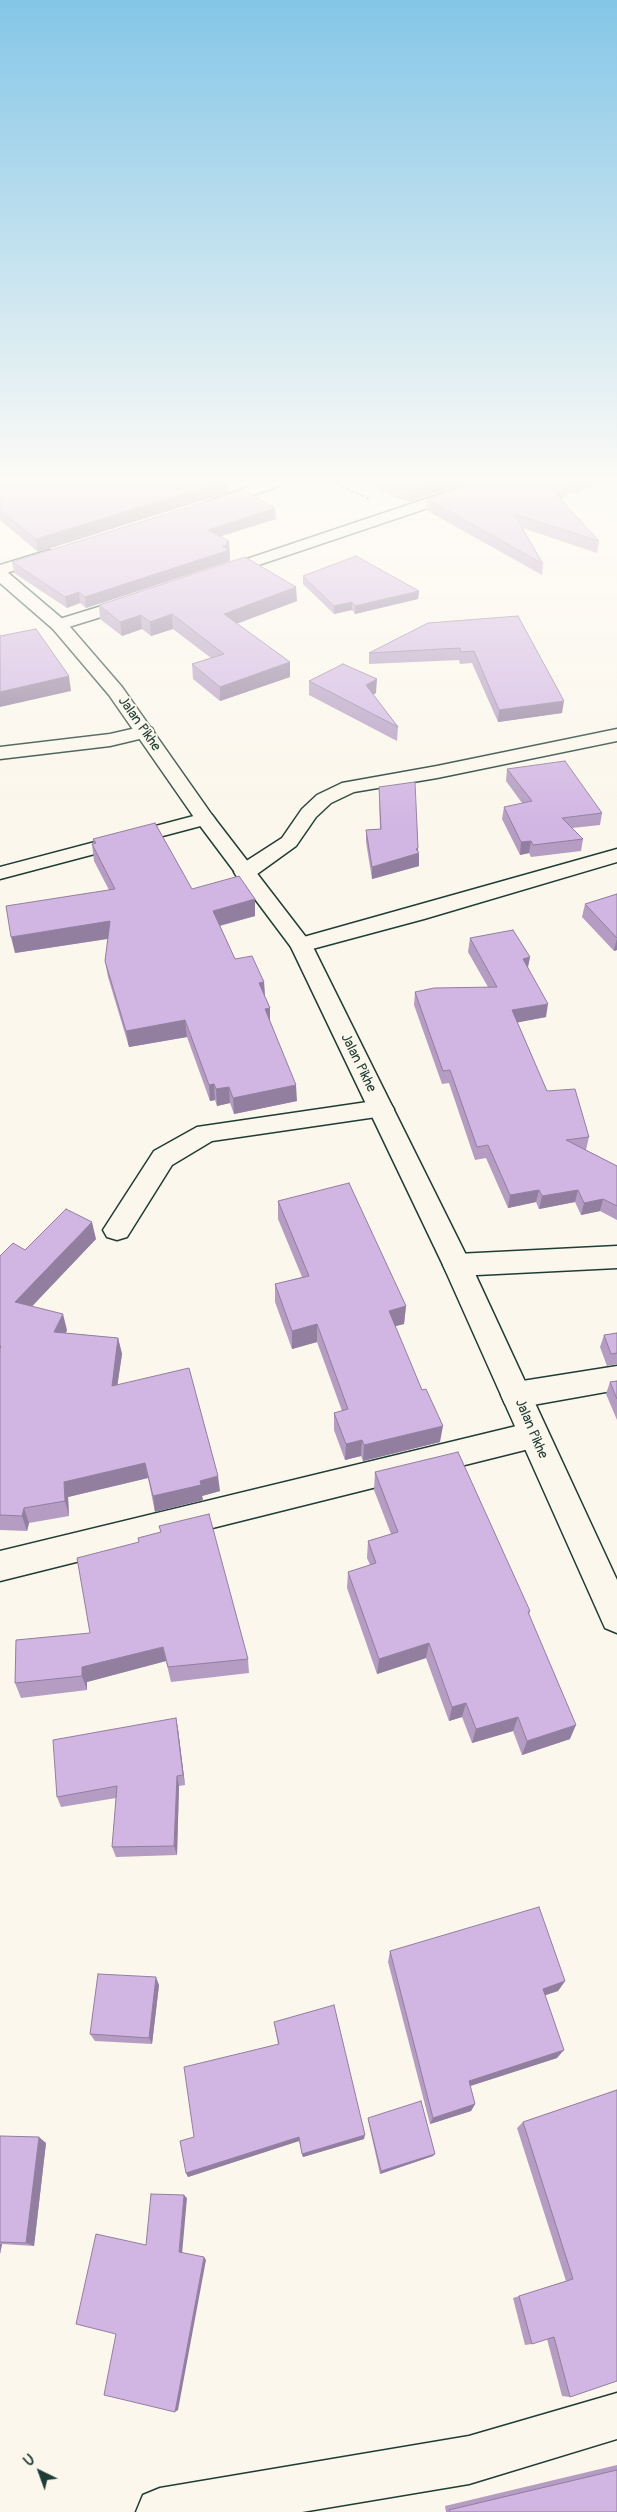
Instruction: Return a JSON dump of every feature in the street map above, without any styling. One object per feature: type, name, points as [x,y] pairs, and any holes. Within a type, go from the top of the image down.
[{"type":"main road","name":"Jalan Pikhe","points":[[25,594],[59,625],[116,691],[205,819],[301,944],[457,1265],[516,1394],[533,1436],[617,1617]]},
{"type":"main road","points":[[59,625],[145,597]]},
{"type":"main road","points":[[0,753],[110,740],[144,732]]},
{"type":"main road","points":[[245,872],[289,842],[309,813],[324,799],[349,787],[437,772],[617,735]]},
{"type":"main road","points":[[0,873],[205,819]]},
{"type":"main road","points":[[301,944],[416,914],[617,855]]},
{"type":"main road","points":[[117,1230],[164,1158],[206,1133],[381,1109]]},
{"type":"main road","points":[[457,1265],[617,1257]]},
{"type":"main road","points":[[516,1394],[617,1378]]},
{"type":"main road","points":[[0,1566],[533,1436]]},
{"type":"main road","points":[[160,2512],[469,2460],[617,2416]]},
{"type":"building","points":[[61,594],[73,594],[65,597]]},
{"type":"building","points":[[82,594],[93,594],[85,597]]},
{"type":"building","points":[[132,594],[277,594],[224,614],[290,662],[220,687],[192,664],[224,654],[172,614],[150,622],[141,615],[120,622],[99,605]]},
{"type":"building","points":[[322,594],[405,594],[355,606],[352,602],[334,606]]},
{"type":"building","points":[[518,616],[564,701],[499,710],[474,651],[461,652],[460,648],[369,653],[428,623]]},
{"type":"building","points":[[36,629],[69,676],[0,692],[0,636]]},
{"type":"building","points":[[343,664],[377,679],[366,685],[398,727],[309,681]]},
{"type":"building","points":[[565,761],[602,813],[562,818],[583,839],[533,845],[531,841],[521,842],[504,807],[532,801],[507,769]]},
{"type":"building","points":[[415,782],[418,848],[416,849],[419,853],[372,867],[366,830],[381,829],[379,787]]},
{"type":"building","points":[[155,823],[192,889],[239,876],[255,899],[213,911],[235,959],[252,956],[264,982],[259,983],[270,1008],[265,1009],[296,1085],[233,1098],[229,1087],[216,1089],[214,1084],[209,1085],[185,1020],[126,1031],[105,961],[110,921],[11,937],[6,906],[115,889],[92,844],[96,843],[93,839]]},
{"type":"building","points":[[617,894],[617,938],[585,904]]},
{"type":"building","points":[[513,930],[530,957],[523,959],[548,1004],[512,1010],[547,1091],[575,1089],[589,1137],[566,1140],[617,1166],[617,1206],[603,1199],[584,1203],[578,1190],[542,1196],[539,1190],[510,1195],[488,1145],[477,1147],[450,1070],[443,1071],[415,992],[434,988],[497,987],[470,938]]},
{"type":"building","points":[[349,1183],[406,1306],[389,1311],[422,1390],[426,1389],[443,1426],[364,1445],[362,1440],[346,1444],[334,1413],[348,1409],[317,1324],[292,1331],[275,1284],[309,1276],[278,1201]]},
{"type":"building","points":[[66,1209],[92,1222],[15,1302],[63,1314],[54,1332],[118,1338],[112,1386],[189,1368],[218,1476],[200,1481],[201,1485],[153,1496],[145,1463],[64,1482],[65,1501],[24,1508],[22,1516],[0,1515],[0,1256],[13,1243],[25,1250]]},
{"type":"building","points":[[617,1333],[617,1353],[611,1354],[604,1335]]},
{"type":"building","points":[[617,1381],[617,1399],[610,1382]]},
{"type":"building","points":[[458,1452],[530,1611],[528,1612],[576,1725],[527,1741],[518,1717],[476,1729],[466,1703],[452,1707],[429,1643],[379,1659],[348,1572],[376,1563],[368,1541],[398,1532],[375,1472]]},
{"type":"building","points":[[209,1514],[248,1659],[168,1667],[163,1647],[82,1667],[82,1676],[15,1683],[16,1640],[90,1633],[77,1558],[139,1542],[138,1538],[161,1532],[159,1526]]},
{"type":"building","points":[[176,1718],[183,1775],[177,1776],[174,1846],[112,1847],[117,1786],[57,1797],[53,1740]]},
{"type":"building","points":[[539,1907],[565,1981],[543,1989],[564,2050],[469,2081],[475,2104],[433,2118],[390,1951]]},
{"type":"building","points":[[98,1974],[156,1977],[149,2038],[90,2034]]},
{"type":"building","points":[[334,2005],[365,2135],[302,2154],[299,2137],[186,2173],[180,2141],[194,2137],[184,2067],[279,2044],[274,2022]]},
{"type":"building","points":[[617,2090],[617,2381],[570,2397],[554,2337],[532,2344],[519,2296],[573,2279],[523,2122]]},
{"type":"building","points":[[421,2101],[435,2154],[381,2171],[368,2118]]},
{"type":"building","points":[[0,2136],[39,2137],[26,2243],[0,2242]]},
{"type":"building","points":[[151,2194],[184,2195],[179,2252],[204,2257],[175,2412],[104,2395],[116,2334],[76,2324],[96,2234],[146,2245]]},
{"type":"building","points":[[617,2470],[617,2512],[450,2512],[449,2510]]}]
